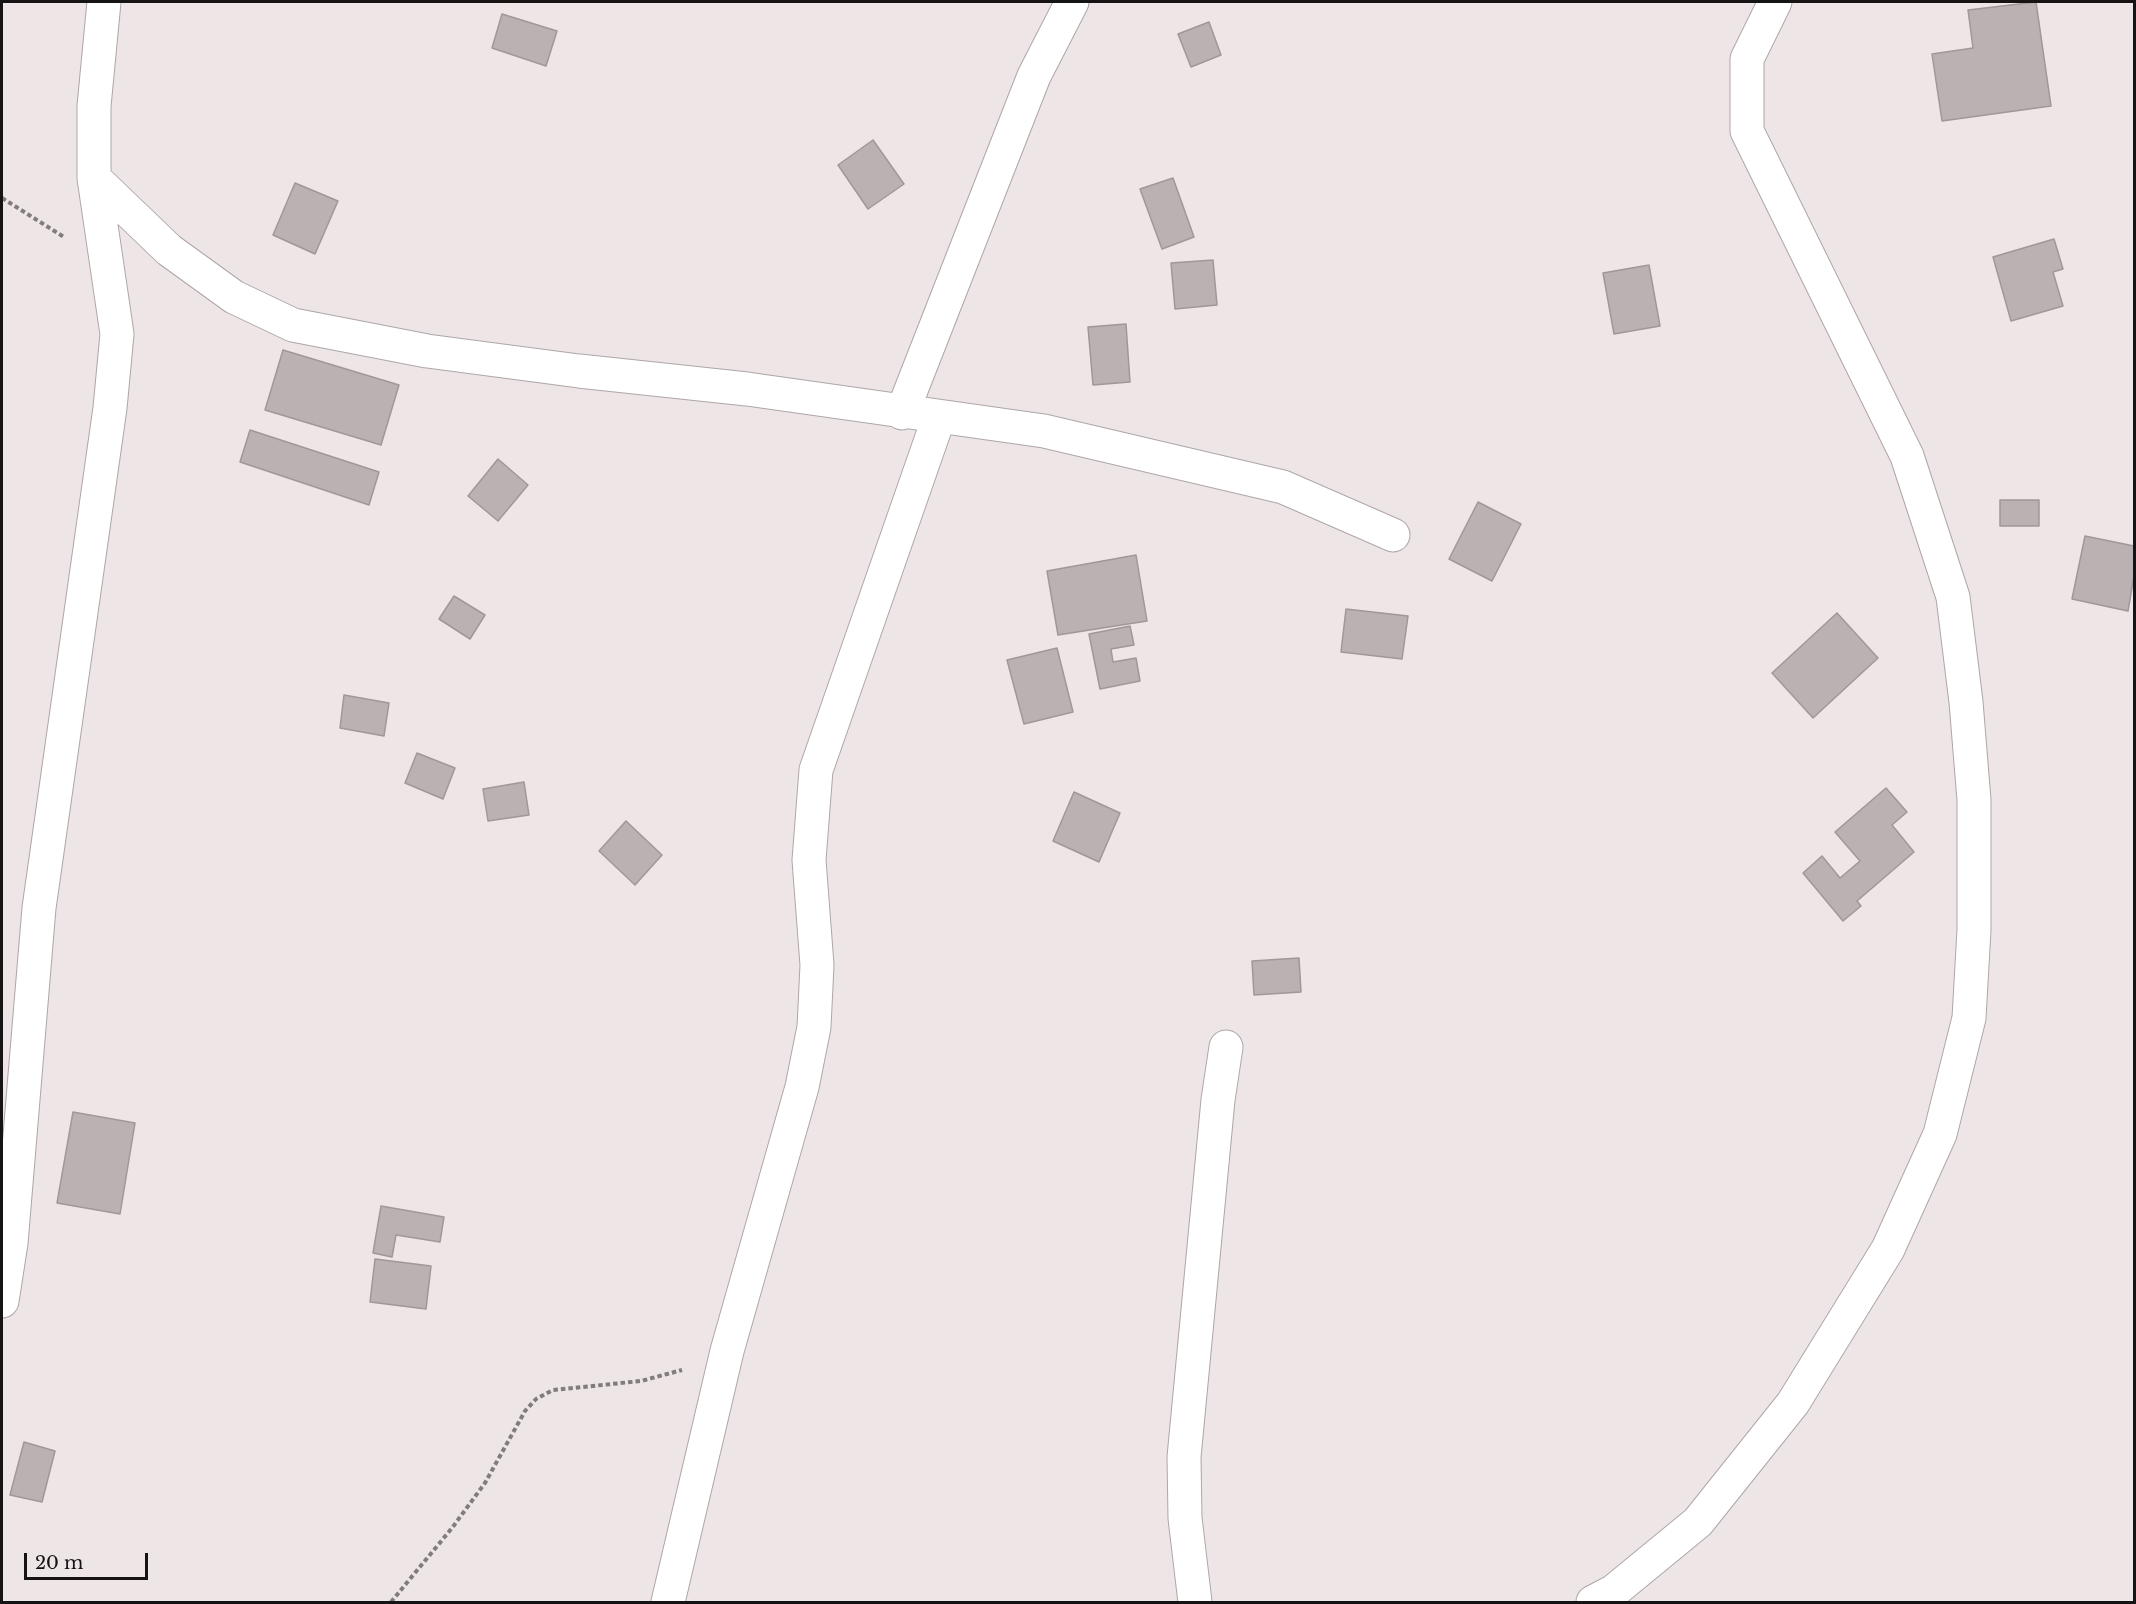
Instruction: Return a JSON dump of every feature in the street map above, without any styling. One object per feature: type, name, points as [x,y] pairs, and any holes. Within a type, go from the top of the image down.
[{"type":"street","points":[[2,1301],[11,1244],[39,908],[110,408],[117,334],[94,178],[94,106],[104,2]]},
{"type":"street","points":[[902,413],[1034,76],[1072,2]]},
{"type":"street","points":[[1593,1602],[1614,1591],[1698,1522],[1793,1403],[1888,1249],[1898,1228],[1940,1134],[1969,1018],[1974,930],[1974,800],[1966,702],[1953,597],[1907,456],[1747,131],[1747,59],[1774,2]]},
{"type":"street","points":[[94,178],[169,250],[234,297],[293,325],[427,351],[579,371],[747,389],[902,413],[1044,430],[1283,487],[1393,535]]},
{"type":"street","points":[[668,1602],[727,1351],[802,1087],[814,1027],[817,965],[809,860],[816,770],[939,417]]},
{"type":"street","points":[[1195,1602],[1185,1518],[1184,1457],[1218,1100],[1226,1047]]},
{"type":"path","points":[[2,198],[108,264]]},
{"type":"path","points":[[391,1602],[452,1528],[485,1483],[525,1412],[536,1399],[553,1390],[655,1379],[690,1368],[727,1351]]},
{"type":"building","points":[[2036,2],[2051,106],[1942,121],[1932,54],[1973,48],[1968,10]]},
{"type":"building","points":[[502,14],[557,31],[546,66],[492,48]]},
{"type":"building","points":[[1209,22],[1221,55],[1191,67],[1178,34]]},
{"type":"building","points":[[873,140],[904,184],[868,209],[838,165]]},
{"type":"building","points":[[1173,178],[1194,237],[1162,249],[1140,189]]},
{"type":"building","points":[[295,183],[338,201],[315,254],[273,235]]},
{"type":"building","points":[[2054,239],[2063,269],[2053,272],[2063,306],[2011,321],[1993,257]]},
{"type":"building","points":[[1213,260],[1217,305],[1175,309],[1171,263]]},
{"type":"building","points":[[1649,265],[1660,326],[1614,334],[1603,273]]},
{"type":"building","points":[[1126,324],[1130,382],[1093,385],[1088,327]]},
{"type":"building","points":[[283,350],[399,385],[381,445],[265,410]]},
{"type":"building","points":[[250,430],[379,472],[369,505],[240,462]]},
{"type":"building","points":[[498,459],[528,485],[498,521],[468,496]]},
{"type":"building","points":[[2000,500],[2039,500],[2039,526],[2000,526]]},
{"type":"building","points":[[1478,502],[1521,524],[1492,581],[1449,559]]},
{"type":"building","points":[[2085,536],[2134,546],[2134,576],[2128,611],[2072,599]]},
{"type":"building","points":[[1136,555],[1147,621],[1058,635],[1047,571]]},
{"type":"building","points":[[454,596],[485,615],[470,639],[439,619]]},
{"type":"building","points":[[1346,609],[1408,616],[1402,659],[1341,652]]},
{"type":"building","points":[[1837,613],[1878,658],[1813,718],[1772,673]]},
{"type":"building","points":[[1130,626],[1134,645],[1111,649],[1113,662],[1136,658],[1140,681],[1100,689],[1089,634]]},
{"type":"building","points":[[1057,648],[1073,712],[1024,724],[1007,660]]},
{"type":"building","points":[[344,695],[389,703],[384,736],[340,728]]},
{"type":"building","points":[[417,753],[455,768],[443,799],[405,783]]},
{"type":"building","points":[[524,782],[529,815],[488,821],[483,789]]},
{"type":"building","points":[[1886,788],[1907,812],[1892,825],[1914,852],[1857,901],[1861,906],[1843,921],[1803,873],[1822,856],[1840,878],[1860,861],[1835,832]]},
{"type":"building","points":[[1074,792],[1120,813],[1099,862],[1053,841]]},
{"type":"building","points":[[626,821],[662,855],[635,885],[599,851]]},
{"type":"building","points":[[1299,958],[1301,992],[1254,995],[1252,961]]},
{"type":"building","points":[[73,1112],[135,1123],[120,1214],[57,1203]]},
{"type":"building","points":[[381,1206],[444,1217],[440,1242],[396,1235],[392,1257],[373,1253]]},
{"type":"building","points":[[375,1259],[431,1266],[426,1309],[370,1302]]},
{"type":"building","points":[[24,1442],[55,1451],[42,1502],[10,1495]]}]
